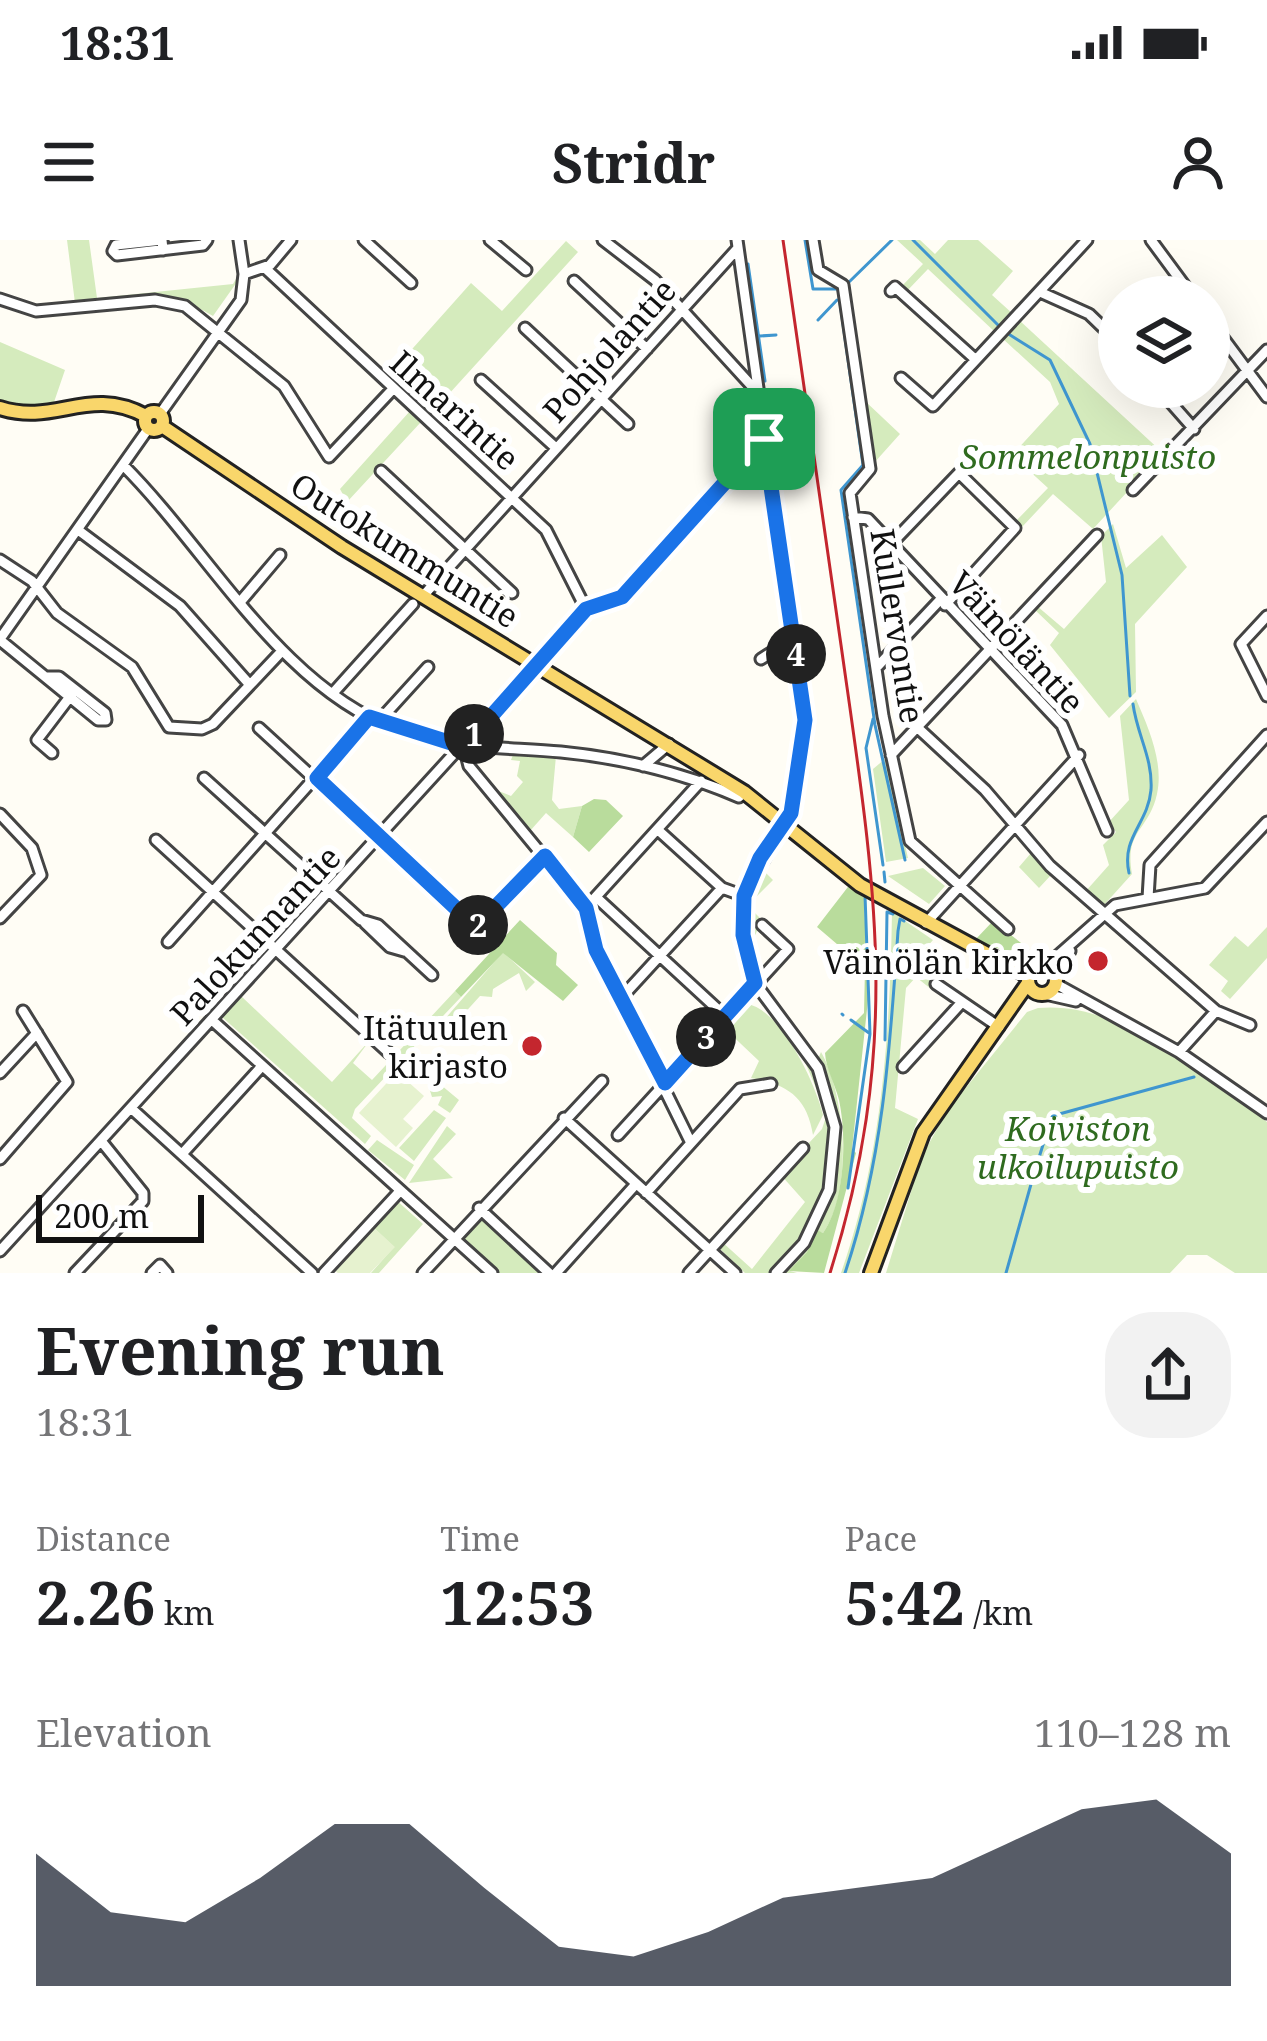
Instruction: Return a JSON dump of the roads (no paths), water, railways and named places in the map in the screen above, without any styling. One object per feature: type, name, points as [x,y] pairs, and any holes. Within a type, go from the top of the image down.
[{"type":"main road","name":"Outokummuntie","points":[[0,408],[31,416],[107,400],[154,421],[418,600],[536,663],[744,792],[860,885],[1042,980]]},
{"type":"main road","points":[[871,1273],[896,1193],[923,1133],[1001,1024],[1042,980]]},
{"type":"street","points":[[162,245],[207,240]]},
{"type":"street","points":[[52,753],[37,740],[72,693],[0,640],[241,300],[244,274],[239,240]]},
{"type":"street","points":[[244,274],[265,268],[291,240]]},
{"type":"street","points":[[364,240],[411,283]]},
{"type":"street","points":[[490,240],[503,244],[526,271]]},
{"type":"street","points":[[603,240],[656,280],[759,394]]},
{"type":"street","name":"Kullervontie","points":[[813,240],[818,270],[843,285],[870,469],[851,487],[853,518],[891,755],[912,846],[1008,929]]},
{"type":"street","points":[[901,378],[933,406],[1087,240]]},
{"type":"street","points":[[1151,240],[1178,276]]},
{"type":"street","points":[[738,244],[805,720],[794,801],[744,896],[743,935],[755,983],[818,1068],[835,1126],[829,1190],[804,1243],[776,1273]]},
{"type":"street","name":"Pohjolantie","points":[[333,693],[738,244]]},
{"type":"street","name":"Ilmarintie","points":[[265,268],[546,530],[586,609]]},
{"type":"street","points":[[574,281],[647,349]]},
{"type":"street","points":[[891,291],[895,287],[975,359]]},
{"type":"street","points":[[1040,292],[1098,323]]},
{"type":"street","points":[[0,299],[36,311],[171,302],[219,330],[284,386],[326,456],[334,456],[392,390]]},
{"type":"street","points":[[525,328],[628,424]]},
{"type":"street","points":[[1230,348],[1267,397]]},
{"type":"street","points":[[1133,490],[1267,350]]},
{"type":"street","points":[[481,380],[556,448]]},
{"type":"street","points":[[1176,408],[1194,429]]},
{"type":"street","name":"Palokunnantie","points":[[0,1252],[586,609],[622,597],[764,439]]},
{"type":"street","points":[[123,465],[202,549],[280,652],[373,719],[464,747],[560,752],[643,766],[739,796],[744,792]]},
{"type":"street","points":[[381,471],[512,593]]},
{"type":"street","points":[[876,668],[1016,528],[959,473],[891,544]]},
{"type":"street","name":"Väinöläntie","points":[[853,518],[868,519],[988,653],[1041,701],[1079,755],[1107,831]]},
{"type":"street","points":[[79,530],[180,606],[250,686]]},
{"type":"street","points":[[891,755],[1096,535]]},
{"type":"street","points":[[241,601],[280,554]]},
{"type":"street","points":[[0,560],[38,589],[56,613],[132,667],[169,728],[213,724],[280,652]]},
{"type":"street","points":[[1267,616],[1241,644],[1267,696]]},
{"type":"street","points":[[760,658],[794,639]]},
{"type":"street","points":[[168,942],[317,778],[428,667]]},
{"type":"street","points":[[259,728],[476,927],[545,856]]},
{"type":"street","points":[[919,729],[1102,916],[1216,1011],[1250,1025]]},
{"type":"street","points":[[1148,898],[1150,865],[1267,735]]},
{"type":"street","points":[[643,766],[669,744]]},
{"type":"street","points":[[464,747],[469,766],[586,908],[596,950],[690,1142]]},
{"type":"street","points":[[926,923],[1079,755]]},
{"type":"street","points":[[204,778],[361,920],[378,925],[432,975]]},
{"type":"street","points":[[586,908],[701,781]]},
{"type":"street","points":[[0,814],[32,848],[41,875],[0,918]]},
{"type":"street","points":[[1042,980],[1115,904],[1205,888],[1267,822]]},
{"type":"street","points":[[658,830],[722,888],[744,896]]},
{"type":"street","points":[[156,840],[389,1053]]},
{"type":"street","points":[[621,998],[722,888]]},
{"type":"street","points":[[596,897],[725,1016]]},
{"type":"street","points":[[618,1135],[788,949],[762,925]]},
{"type":"street","name":"Outokummuntie","points":[[1042,980],[1179,1052],[1267,1113]]},
{"type":"street","points":[[937,984],[1001,1024]]},
{"type":"street","points":[[903,1067],[962,1002]]},
{"type":"street","points":[[0,1159],[65,1090],[63,1072],[23,1011]]},
{"type":"street","points":[[1179,1052],[1216,1011]]},
{"type":"street","points":[[213,1021],[492,1273]]},
{"type":"street","points":[[0,1073],[37,1033]]},
{"type":"street","points":[[182,1154],[262,1066]]},
{"type":"street","points":[[423,1273],[478,1208],[602,1081]]},
{"type":"street","points":[[646,1193],[740,1089],[771,1084]]},
{"type":"street","points":[[132,1108],[312,1273]]},
{"type":"street","points":[[564,1118],[735,1273]]},
{"type":"street","points":[[75,1273],[142,1201],[143,1193],[102,1142]]},
{"type":"street","points":[[689,1273],[803,1148]]},
{"type":"street","points":[[478,1208],[552,1273],[637,1184]]},
{"type":"street","points":[[324,1273],[400,1191]]},
{"type":"waterway","points":[[805,240],[813,289],[838,289],[863,465],[841,490],[875,725],[905,860]]},
{"type":"waterway","points":[[847,284],[892,240]]},
{"type":"waterway","points":[[913,240],[1000,327]]},
{"type":"waterway","points":[[748,264],[765,381]]},
{"type":"waterway","points":[[818,320],[837,300]]},
{"type":"waterway","points":[[1007,333],[1050,360],[1090,444],[1122,575],[1130,696]]},
{"type":"waterway","points":[[760,336],[776,335]]},
{"type":"waterway","points":[[1129,873],[1129,850],[1151,790],[1150,767],[1133,704]]},
{"type":"waterway","points":[[873,719],[866,748],[883,865]]},
{"type":"waterway","points":[[884,872],[885,882]]},
{"type":"waterway","points":[[848,1188],[870,1034],[865,895]]},
{"type":"waterway","points":[[885,1040],[887,912],[893,914]]},
{"type":"waterway","points":[[845,1273],[876,1146],[898,931],[900,919],[904,921]]},
{"type":"waterway","points":[[851,1020],[869,1033]]},
{"type":"waterway","points":[[1037,1164],[1052,1116],[1194,1077]]},
{"type":"waterway","points":[[1006,1273],[1035,1170]]},
{"type":"railway","points":[[783,240],[864,809],[876,959],[868,1109],[830,1273]]},
{"type":"place","name":"Väinölän kirkko","points":[[1098,961]]},
{"type":"place","name":"Itätuulen kirjasto","points":[[532,1046]]},
{"type":"park label","name":"Sommelonpuisto","points":[[1088,456]]},
{"type":"park label","name":"Koiviston ulkoilupuisto","points":[[1078,1147]]}]
